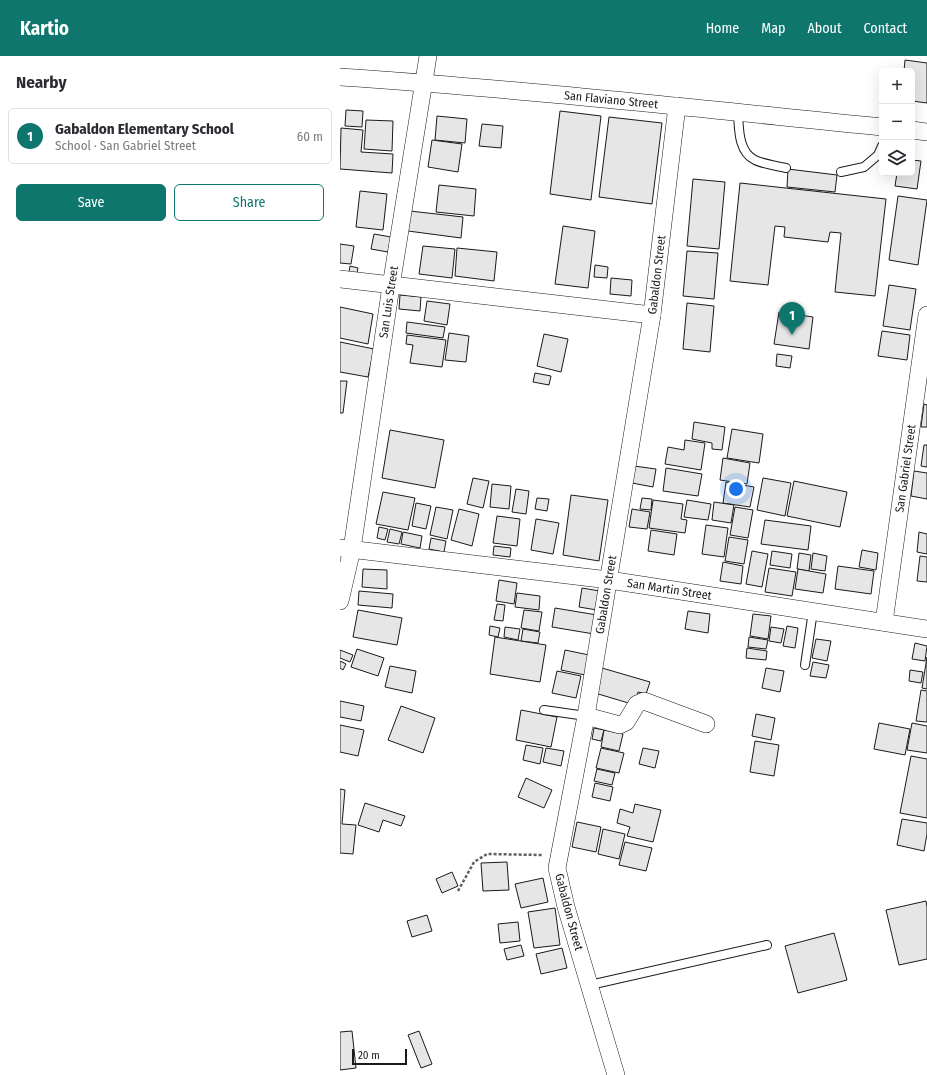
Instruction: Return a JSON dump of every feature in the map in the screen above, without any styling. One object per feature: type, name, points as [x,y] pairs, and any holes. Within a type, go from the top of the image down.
[{"type":"street","name":"San Luis Street","points":[[340,601],[346,549],[391,286],[428,56]]},
{"type":"street","name":"San Flaviano Street","points":[[340,77],[424,82],[879,127]]},
{"type":"street","name":"Gabaldon Street","points":[[616,1075],[566,907],[557,868],[586,716],[652,315],[677,106]]},
{"type":"street","points":[[915,130],[927,132]]},
{"type":"street","points":[[340,279],[652,315]]},
{"type":"street","name":"San Gabriel Street","points":[[884,622],[925,347],[927,315]]},
{"type":"street","name":"San Martin Street","points":[[346,549],[609,580],[927,629]]},
{"type":"street","points":[[586,716],[620,725],[626,722],[637,704],[644,701],[706,724]]},
{"type":"lane","points":[[738,112],[740,139],[747,153],[755,160],[786,168]]},
{"type":"lane","points":[[841,172],[864,167],[879,153]]},
{"type":"lane","points":[[805,665],[813,611]]},
{"type":"lane","points":[[544,710],[586,716]]},
{"type":"lane","points":[[590,985],[767,945]]},
{"type":"path","points":[[458,891],[474,862],[487,854],[559,855]]},
{"type":"building","points":[[905,60],[927,63],[927,103],[915,101],[915,68],[904,68]]},
{"type":"building","points":[[346,110],[363,111],[362,127],[345,126]]},
{"type":"building","points":[[560,111],[601,116],[591,200],[550,194]]},
{"type":"building","points":[[437,116],[467,119],[465,143],[435,140]]},
{"type":"building","points":[[609,117],[662,123],[652,204],[599,197]]},
{"type":"building","points":[[366,120],[393,121],[392,151],[364,149]]},
{"type":"building","points":[[482,124],[503,126],[501,148],[479,146]]},
{"type":"building","points":[[341,128],[363,130],[361,152],[393,154],[392,173],[340,169]]},
{"type":"building","points":[[432,140],[462,144],[458,172],[428,167]]},
{"type":"building","points":[[915,160],[921,161],[917,189],[895,186],[897,176],[915,176]]},
{"type":"building","points":[[788,169],[837,175],[835,192],[787,187]]},
{"type":"building","points":[[693,179],[725,182],[719,249],[687,246]]},
{"type":"building","points":[[740,183],[886,199],[875,296],[835,292],[841,233],[830,232],[828,242],[784,237],[785,227],[775,226],[768,285],[730,281]]},
{"type":"building","points":[[439,185],[476,189],[474,216],[436,212]]},
{"type":"building","points":[[360,191],[387,194],[383,230],[356,227]]},
{"type":"building","points":[[898,196],[927,200],[918,265],[889,260]]},
{"type":"building","points":[[410,211],[463,217],[461,238],[408,231]]},
{"type":"building","points":[[563,226],[595,231],[588,288],[555,284]]},
{"type":"building","points":[[374,234],[391,237],[388,252],[371,249]]},
{"type":"building","points":[[340,244],[354,246],[351,264],[340,263]]},
{"type":"building","points":[[423,246],[455,249],[452,278],[419,274]]},
{"type":"building","points":[[457,248],[497,252],[494,281],[455,276]]},
{"type":"building","points":[[687,251],[718,253],[714,299],[683,296]]},
{"type":"building","points":[[595,265],[608,267],[607,278],[594,277]]},
{"type":"building","points":[[350,266],[358,268],[357,273],[349,272]]},
{"type":"building","points":[[611,278],[632,280],[631,296],[610,294]]},
{"type":"building","points":[[889,285],[916,289],[910,330],[883,326]]},
{"type":"building","points":[[400,295],[421,297],[420,311],[399,309]]},
{"type":"building","points":[[427,301],[450,304],[447,325],[424,321]]},
{"type":"building","points":[[687,303],[714,306],[710,352],[683,349]]},
{"type":"building","points":[[340,307],[373,314],[368,344],[340,338]]},
{"type":"building","points":[[779,312],[813,317],[809,349],[774,344]]},
{"type":"building","points":[[407,322],[445,327],[443,338],[406,333]]},
{"type":"building","points":[[882,331],[910,335],[907,360],[878,356]]},
{"type":"building","points":[[449,333],[469,336],[466,362],[445,360]]},
{"type":"building","points":[[544,334],[568,339],[561,372],[537,366]]},
{"type":"building","points":[[407,335],[446,340],[442,367],[410,363],[413,345],[406,344]]},
{"type":"building","points":[[340,342],[374,349],[368,377],[340,372]]},
{"type":"building","points":[[777,354],[792,356],[790,368],[776,366]]},
{"type":"building","points":[[535,373],[551,376],[549,385],[533,382]]},
{"type":"building","points":[[340,381],[347,381],[343,413],[340,413]]},
{"type":"building","points":[[924,404],[927,405],[927,427],[921,427]]},
{"type":"building","points":[[694,422],[725,427],[722,450],[712,449],[712,443],[692,439]]},
{"type":"building","points":[[732,429],[763,434],[759,463],[727,458]]},
{"type":"building","points":[[390,430],[444,440],[435,488],[382,478]]},
{"type":"building","points":[[685,440],[705,443],[701,470],[665,464],[668,447],[684,450]]},
{"type":"building","points":[[924,445],[927,445],[927,467],[921,466]]},
{"type":"building","points":[[723,458],[750,463],[747,484],[720,480]]},
{"type":"building","points":[[634,466],[656,469],[653,487],[632,483]]},
{"type":"building","points":[[666,468],[702,474],[698,496],[663,491]]},
{"type":"building","points":[[914,471],[927,473],[927,499],[911,496]]},
{"type":"building","points":[[473,478],[489,481],[483,508],[467,504]]},
{"type":"building","points":[[763,478],[791,483],[785,516],[757,510]]},
{"type":"building","points":[[794,481],[847,492],[840,527],[787,516]]},
{"type":"building","points":[[726,482],[754,487],[750,507],[723,503]]},
{"type":"building","points":[[492,484],[511,486],[509,509],[490,507]]},
{"type":"building","points":[[516,489],[529,491],[526,514],[512,512]]},
{"type":"building","points":[[383,492],[415,498],[408,530],[376,524]]},
{"type":"building","points":[[571,495],[608,500],[599,561],[563,555]]},
{"type":"building","points":[[537,498],[549,499],[547,511],[535,509]]},
{"type":"building","points":[[642,498],[652,499],[651,510],[640,509]]},
{"type":"building","points":[[653,500],[683,504],[681,519],[687,520],[685,533],[649,528]]},
{"type":"building","points":[[687,500],[711,504],[708,520],[684,517]]},
{"type":"building","points":[[714,502],[734,505],[731,523],[712,520]]},
{"type":"building","points":[[416,503],[431,506],[426,529],[412,526]]},
{"type":"building","points":[[436,507],[453,510],[447,539],[430,535]]},
{"type":"building","points":[[735,507],[753,510],[748,538],[730,535]]},
{"type":"building","points":[[459,509],[479,514],[472,546],[451,540]]},
{"type":"building","points":[[632,509],[650,512],[647,529],[629,527]]},
{"type":"building","points":[[497,516],[520,519],[517,546],[493,543]]},
{"type":"building","points":[[536,519],[559,523],[553,554],[531,550]]},
{"type":"building","points":[[765,520],[811,526],[808,550],[761,544]]},
{"type":"building","points":[[706,525],[728,528],[724,557],[702,554]]},
{"type":"building","points":[[379,527],[388,529],[385,540],[377,538]]},
{"type":"building","points":[[390,529],[402,532],[399,544],[387,542]]},
{"type":"building","points":[[651,530],[677,534],[674,555],[648,551]]},
{"type":"building","points":[[403,532],[422,536],[420,548],[401,544]]},
{"type":"building","points":[[919,532],[927,534],[927,554],[917,552]]},
{"type":"building","points":[[729,537],[748,540],[744,564],[725,561]]},
{"type":"building","points":[[431,538],[446,541],[444,552],[429,549]]},
{"type":"building","points":[[494,546],[511,548],[510,557],[493,555]]},
{"type":"building","points":[[862,550],[878,553],[876,570],[859,567]]},
{"type":"building","points":[[752,551],[768,554],[762,587],[746,584]]},
{"type":"building","points":[[772,551],[792,554],[790,568],[770,565]]},
{"type":"building","points":[[799,553],[811,555],[809,571],[797,569]]},
{"type":"building","points":[[813,553],[827,556],[825,571],[811,569]]},
{"type":"building","points":[[920,556],[927,557],[927,582],[917,581]]},
{"type":"building","points":[[723,562],[743,566],[741,584],[720,581]]},
{"type":"building","points":[[838,566],[874,571],[871,594],[835,589]]},
{"type":"building","points":[[769,568],[796,572],[792,596],[765,592]]},
{"type":"building","points":[[363,569],[387,570],[387,589],[362,587]]},
{"type":"building","points":[[798,569],[826,574],[823,593],[795,589]]},
{"type":"building","points":[[499,580],[517,583],[514,604],[496,601]]},
{"type":"building","points":[[582,588],[600,591],[597,610],[579,607]]},
{"type":"building","points":[[359,591],[393,594],[392,608],[358,605]]},
{"type":"building","points":[[517,593],[540,596],[539,610],[515,607]]},
{"type":"building","points":[[497,604],[505,605],[503,621],[494,620]]},
{"type":"building","points":[[555,608],[597,615],[594,634],[552,627]]},
{"type":"building","points":[[358,610],[402,618],[397,645],[353,637]]},
{"type":"building","points":[[524,610],[542,612],[539,631],[521,628]]},
{"type":"building","points":[[688,611],[710,614],[708,633],[685,629]]},
{"type":"building","points":[[753,614],[771,616],[768,639],[750,636]]},
{"type":"building","points":[[490,626],[500,628],[498,637],[489,635]]},
{"type":"building","points":[[787,626],[798,628],[795,648],[783,646]]},
{"type":"building","points":[[505,627],[520,629],[518,640],[504,637]]},
{"type":"building","points":[[771,627],[784,629],[781,643],[769,641]]},
{"type":"building","points":[[523,629],[540,632],[538,643],[521,641]]},
{"type":"building","points":[[495,637],[546,645],[540,682],[490,674]]},
{"type":"building","points":[[749,637],[768,640],[766,649],[748,647]]},
{"type":"building","points":[[816,639],[831,641],[827,661],[812,658]]},
{"type":"building","points":[[915,643],[927,646],[925,661],[912,659]]},
{"type":"building","points":[[747,648],[767,651],[766,660],[746,658]]},
{"type":"building","points":[[357,649],[384,658],[378,676],[351,667]]},
{"type":"building","points":[[340,650],[353,655],[350,662],[340,658]]},
{"type":"building","points":[[565,650],[589,655],[585,675],[561,670]]},
{"type":"building","points":[[927,657],[927,689],[922,688]]},
{"type":"building","points":[[340,661],[346,664],[343,670],[340,668]]},
{"type":"building","points":[[813,662],[829,665],[826,678],[810,676]]},
{"type":"building","points":[[390,666],[416,671],[412,693],[385,687]]},
{"type":"building","points":[[602,668],[650,682],[646,694],[638,692],[635,705],[595,693]]},
{"type":"building","points":[[766,668],[784,671],[780,692],[762,688]]},
{"type":"building","points":[[910,670],[923,672],[921,683],[909,681]]},
{"type":"building","points":[[557,671],[581,676],[576,698],[552,693]]},
{"type":"building","points":[[921,690],[927,691],[927,722],[916,721]]},
{"type":"building","points":[[340,701],[364,706],[361,721],[340,717]]},
{"type":"building","points":[[401,706],[435,718],[423,753],[388,740]]},
{"type":"building","points":[[521,710],[557,717],[551,747],[516,740]]},
{"type":"building","points":[[756,714],[775,718],[771,740],[752,736]]},
{"type":"building","points":[[879,723],[910,729],[905,755],[874,749]]},
{"type":"building","points":[[912,723],[927,726],[927,753],[907,750]]},
{"type":"building","points":[[340,725],[364,730],[358,756],[340,752]]},
{"type":"building","points":[[594,728],[604,730],[601,741],[592,739]]},
{"type":"building","points":[[604,730],[623,734],[619,751],[601,747]]},
{"type":"building","points":[[755,741],[779,745],[774,776],[750,772]]},
{"type":"building","points":[[526,745],[543,748],[540,764],[523,760]]},
{"type":"building","points":[[546,748],[564,751],[561,766],[543,762]]},
{"type":"building","points":[[601,748],[624,753],[619,773],[596,768]]},
{"type":"building","points":[[643,748],[659,751],[655,768],[639,764]]},
{"type":"building","points":[[911,756],[927,759],[927,818],[900,813]]},
{"type":"building","points":[[597,769],[615,773],[612,785],[594,781]]},
{"type":"building","points":[[526,778],[552,790],[544,808],[518,797]]},
{"type":"building","points":[[595,783],[613,787],[610,801],[592,797]]},
{"type":"building","points":[[340,789],[345,790],[342,824],[356,825],[353,854],[340,853]]},
{"type":"building","points":[[365,803],[405,816],[401,826],[383,820],[379,832],[358,825]]},
{"type":"building","points":[[635,804],[661,810],[653,842],[627,836],[630,827],[617,823],[620,809],[633,813]]},
{"type":"building","points":[[902,819],[927,823],[924,851],[897,845]]},
{"type":"building","points":[[577,822],[601,827],[596,852],[572,847]]},
{"type":"building","points":[[603,829],[625,834],[619,859],[598,854]]},
{"type":"building","points":[[625,842],[652,848],[646,871],[619,865]]},
{"type":"building","points":[[507,862],[509,890],[483,891],[481,863]]},
{"type":"building","points":[[452,872],[458,886],[442,893],[436,879]]},
{"type":"building","points":[[543,878],[548,902],[521,908],[515,884]]},
{"type":"building","points":[[926,901],[927,959],[899,965],[886,910]]},
{"type":"building","points":[[555,908],[560,945],[534,948],[528,912]]},
{"type":"building","points":[[427,915],[432,931],[412,937],[407,921]]},
{"type":"building","points":[[518,922],[520,941],[500,943],[498,924]]},
{"type":"building","points":[[834,933],[847,980],[798,993],[785,946]]},
{"type":"building","points":[[521,945],[524,956],[507,960],[504,949]]},
{"type":"building","points":[[562,948],[567,968],[541,974],[536,954]]},
{"type":"building","points":[[352,1031],[356,1068],[340,1070],[340,1032]]},
{"type":"building","points":[[419,1031],[432,1064],[421,1068],[408,1035]]},
{"type":"place","name":"Gabaldon Elementary School","points":[[792,335]]}]
